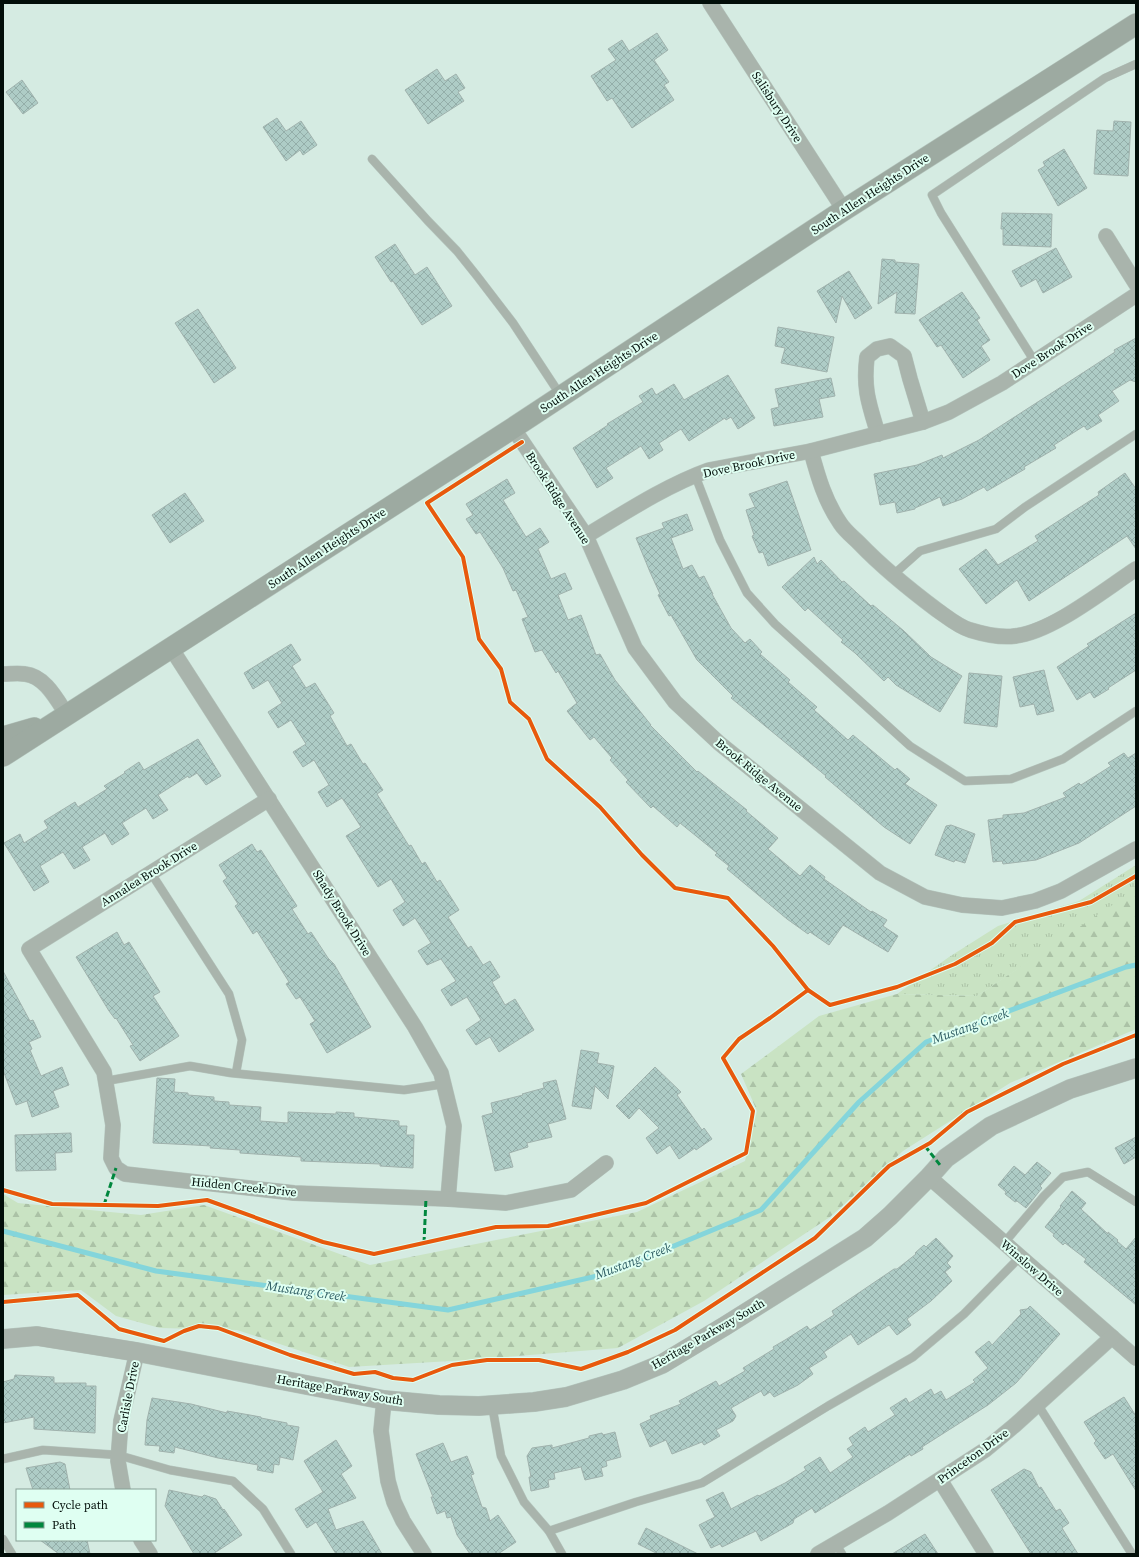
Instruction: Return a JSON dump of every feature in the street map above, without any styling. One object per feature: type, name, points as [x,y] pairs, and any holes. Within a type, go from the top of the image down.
[{"type":"main road","name":"South Allen Heights Drive","points":[[3,756],[513,428],[844,210],[1136,24]]},
{"type":"main road","name":"South Allen Heights Drive","points":[[3,737],[64,717]]},
{"type":"street","name":"Salisbury Drive","points":[[710,3],[844,210]]},
{"type":"street","points":[[1106,236],[1136,284]]},
{"type":"street","name":"Dove Brook Drive","points":[[586,536],[634,507],[695,475],[709,470],[811,451],[923,422],[949,412],[974,400],[1035,362],[1136,295]]},
{"type":"street","points":[[878,434],[867,397],[865,372],[867,357],[877,349],[890,346],[904,356],[923,422]]},
{"type":"street","name":"Brook Ridge Avenue","points":[[513,428],[586,536],[635,648],[675,702],[719,743],[880,874],[925,897],[962,905],[1002,908],[1034,901],[1061,891],[1136,849]]},
{"type":"street","points":[[811,451],[821,486],[832,511],[839,521],[872,556],[893,575],[947,617],[969,630],[996,635],[1014,636],[1030,633],[1051,624],[1136,570]]},
{"type":"street","name":"Shady Brook Drive","points":[[171,648],[270,799],[415,1027],[441,1073],[454,1126],[448,1199]]},
{"type":"street","points":[[3,674],[26,674],[43,682],[64,717]]},
{"type":"street","name":"Annalea Brook Drive","points":[[29,949],[270,799]]},
{"type":"street","name":"Hidden Creek Drive","points":[[29,949],[104,1072],[113,1125],[111,1158],[112,1164],[120,1172],[294,1193],[448,1199],[506,1203],[571,1190],[606,1163]]},
{"type":"street","name":"Heritage Parkway South","points":[[3,1339],[37,1336],[137,1352],[384,1400],[439,1405],[492,1405],[534,1402],[566,1397],[623,1380],[662,1364],[865,1238],[890,1216],[946,1158],[991,1126],[1070,1089],[1136,1068]]},
{"type":"street","name":"Winslow Drive","points":[[929,1177],[1136,1358]]},
{"type":"street","name":"Princeton Drive","points":[[818,1554],[839,1549],[985,1450],[1038,1405],[1112,1336]]},
{"type":"street","name":"Carlisle Drive","points":[[122,1489],[118,1461],[121,1421],[137,1352]]},
{"type":"street","points":[[384,1400],[381,1431],[388,1481],[394,1502],[403,1521],[424,1554]]},
{"type":"street","points":[[940,1480],[986,1554]]},
{"type":"street","points":[[142,1541],[150,1554]]},
{"type":"lane","points":[[1035,362],[941,213],[932,195],[1105,78],[1136,64]]},
{"type":"lane","points":[[372,159],[457,251],[477,276],[513,323],[561,396]]},
{"type":"lane","points":[[893,575],[920,551],[996,529],[1025,507],[1136,434]]},
{"type":"lane","points":[[695,475],[720,540],[746,593],[774,624],[910,746],[965,781],[1011,779],[1063,759],[1136,710]]},
{"type":"lane","points":[[151,872],[229,994],[242,1040],[236,1073]]},
{"type":"lane","points":[[106,1081],[190,1066],[236,1073],[404,1090],[444,1084]]},
{"type":"lane","points":[[1004,1243],[1044,1196],[1063,1177],[1088,1172],[1136,1202]]},
{"type":"lane","points":[[549,1531],[636,1502],[702,1483],[913,1357],[964,1314],[1020,1257]]},
{"type":"lane","points":[[492,1405],[501,1456],[524,1502],[549,1531],[562,1554]]},
{"type":"lane","points":[[1038,1405],[1132,1554]]},
{"type":"lane","points":[[3,1459],[43,1450],[118,1455],[170,1470],[233,1480],[263,1509],[291,1554]]},
{"type":"lane","points":[[3,1539],[12,1554]]},
{"type":"green space","points":[[1136,865],[1136,891],[977,996],[897,994],[949,957],[998,926],[1079,901]]},
{"type":"green space","points":[[1136,889],[1136,1029],[1010,1083],[903,1151],[830,1217],[704,1301],[618,1348],[468,1360],[349,1367],[237,1330],[160,1328],[116,1316],[81,1290],[3,1295],[3,1194],[18,1203],[141,1215],[204,1205],[370,1265],[637,1212],[745,1161],[757,1111],[741,1074],[819,1016],[897,994],[977,996]]},
{"type":"building","points":[[657,33],[668,50],[654,60],[669,82],[664,85],[674,100],[632,128],[612,98],[607,101],[591,76],[616,60],[608,49],[622,40],[629,51]]},
{"type":"building","points":[[437,69],[445,81],[456,74],[465,88],[458,92],[464,101],[428,124],[405,90]]},
{"type":"building","points":[[22,80],[38,103],[23,114],[6,92]]},
{"type":"building","points":[[277,118],[286,131],[301,121],[317,145],[303,155],[300,150],[286,161],[263,127]]},
{"type":"building","points":[[1114,121],[1131,122],[1128,176],[1094,174],[1097,130],[1113,131]]},
{"type":"building","points":[[1064,149],[1087,188],[1058,206],[1038,170],[1045,166],[1043,162]]},
{"type":"building","points":[[1002,213],[1052,214],[1051,247],[1003,245],[1003,229],[1001,229]]},
{"type":"building","points":[[395,244],[415,275],[427,267],[452,306],[422,325],[375,257]]},
{"type":"building","points":[[1056,248],[1072,277],[1043,293],[1036,279],[1021,287],[1012,271]]},
{"type":"building","points":[[882,259],[895,260],[895,262],[919,264],[915,314],[895,313],[897,292],[878,304]]},
{"type":"building","points":[[849,271],[872,308],[855,319],[842,296],[836,323],[817,291]]},
{"type":"building","points":[[962,292],[980,318],[977,320],[990,340],[981,346],[990,360],[963,378],[941,345],[937,347],[919,320]]},
{"type":"building","points":[[198,309],[236,368],[214,383],[175,323]]},
{"type":"building","points":[[778,327],[834,337],[827,372],[781,363],[785,348],[775,346]]},
{"type":"building","points":[[1136,338],[1136,382],[1130,380],[1112,391],[1119,401],[1098,415],[1102,421],[1087,430],[1084,426],[1054,445],[1056,448],[1024,467],[1025,469],[987,491],[984,487],[962,499],[943,506],[940,497],[915,509],[897,513],[895,502],[880,505],[874,474],[917,465],[942,455],[943,458],[979,440],[1115,352],[1114,350]]},
{"type":"building","points":[[728,375],[755,418],[738,429],[731,417],[726,420],[725,418],[689,441],[681,429],[659,443],[663,450],[649,459],[641,446],[606,468],[613,478],[597,488],[573,448],[608,425],[607,424],[643,402],[639,396],[652,388],[656,395],[674,384],[684,400]]},
{"type":"building","points":[[831,378],[835,396],[819,399],[823,417],[774,426],[771,409],[779,407],[775,389]]},
{"type":"building","points":[[1125,473],[1136,489],[1136,549],[1127,536],[1029,601],[1017,580],[986,604],[959,569],[986,549],[998,565],[1038,541],[1035,536],[1099,495],[1098,492]]},
{"type":"building","points":[[507,479],[515,493],[503,500],[526,537],[540,528],[549,542],[538,549],[551,579],[565,573],[572,589],[558,595],[568,620],[581,615],[596,655],[600,654],[615,680],[650,725],[697,772],[698,771],[747,810],[746,811],[778,838],[768,849],[800,876],[810,865],[825,877],[824,879],[871,912],[872,911],[887,920],[883,926],[898,936],[888,952],[843,925],[829,945],[810,932],[808,934],[787,919],[727,869],[729,866],[715,855],[717,853],[680,823],[677,827],[653,806],[651,808],[626,782],[628,780],[610,760],[612,758],[594,737],[590,740],[567,711],[577,703],[558,671],[556,673],[542,650],[535,652],[522,619],[528,617],[516,590],[513,591],[503,568],[480,532],[476,534],[466,519],[473,515],[466,504]]},
{"type":"building","points":[[787,481],[811,550],[768,566],[763,552],[759,553],[752,536],[754,535],[746,510],[755,507],[749,494]]},
{"type":"building","points":[[185,493],[204,521],[170,543],[152,515]]},
{"type":"building","points":[[687,514],[693,530],[671,538],[683,569],[692,565],[699,578],[704,576],[731,628],[745,643],[750,639],[762,652],[760,654],[790,680],[788,682],[817,707],[814,710],[848,740],[853,735],[895,770],[897,768],[910,779],[905,784],[937,805],[910,844],[884,827],[825,777],[826,776],[731,698],[733,696],[697,660],[671,615],[669,616],[658,595],[660,594],[636,538],[664,528],[662,523]]},
{"type":"building","points":[[814,557],[817,564],[821,560],[842,582],[844,581],[871,606],[873,605],[904,631],[931,657],[962,676],[940,712],[896,685],[888,677],[884,681],[855,653],[841,642],[843,640],[808,608],[805,611],[782,587]]},
{"type":"building","points":[[1136,613],[1136,670],[1094,698],[1090,692],[1077,700],[1057,667],[1089,646],[1087,644]]},
{"type":"building","points":[[291,644],[301,660],[292,666],[306,688],[315,683],[334,713],[330,716],[347,746],[351,744],[363,764],[365,763],[383,790],[377,794],[409,846],[411,845],[422,864],[425,862],[437,882],[440,880],[459,910],[448,917],[468,948],[471,946],[483,965],[490,961],[500,977],[492,982],[505,1005],[515,999],[534,1030],[499,1052],[490,1037],[476,1045],[466,1030],[481,1020],[467,997],[451,1006],[441,990],[456,981],[441,959],[427,965],[418,951],[431,943],[415,918],[403,926],[393,910],[405,902],[391,879],[378,887],[346,836],[361,827],[342,798],[327,807],[318,792],[329,785],[314,760],[303,767],[293,752],[306,744],[291,720],[278,728],[268,712],[282,703],[268,680],[253,689],[244,673]]},
{"type":"building","points":[[1044,670],[1054,711],[1037,715],[1034,704],[1020,707],[1013,677]]},
{"type":"building","points":[[969,673],[1002,676],[997,727],[964,723]]},
{"type":"building","points":[[198,739],[221,776],[206,785],[197,773],[189,778],[188,776],[158,795],[168,810],[153,819],[146,808],[122,823],[129,834],[112,845],[105,833],[82,847],[90,860],[74,869],[63,852],[40,866],[49,882],[34,891],[4,843],[20,834],[24,843],[48,828],[44,821],[75,802],[78,807],[107,789],[104,786],[139,762],[144,770]]},
{"type":"building","points":[[1124,753],[1128,758],[1136,753],[1136,806],[1079,843],[1036,860],[1003,864],[1002,861],[993,862],[988,820],[1003,818],[1003,815],[1024,813],[1066,797],[1063,793],[1079,783],[1081,785],[1111,766],[1108,763]]},
{"type":"building","points":[[951,825],[975,834],[965,863],[955,860],[954,862],[935,855],[946,826]]},
{"type":"building","points":[[252,844],[257,852],[261,850],[297,906],[292,909],[308,934],[311,932],[328,958],[334,964],[371,1027],[327,1053],[310,1024],[315,1021],[300,997],[296,999],[286,984],[289,982],[257,931],[253,934],[235,906],[238,904],[223,881],[227,878],[219,865]]},
{"type":"building","points":[[117,932],[124,945],[129,942],[160,992],[153,996],[179,1036],[140,1061],[130,1046],[133,1045],[116,1018],[115,1019],[109,1011],[76,957]]},
{"type":"building","points":[[3,971],[30,1021],[33,1020],[41,1037],[29,1042],[32,1049],[30,1050],[41,1076],[62,1067],[69,1085],[53,1091],[59,1107],[32,1117],[27,1101],[16,1105],[3,1070]]},
{"type":"building","points":[[581,1050],[599,1053],[597,1063],[614,1066],[608,1099],[595,1086],[591,1109],[572,1106]]},
{"type":"building","points":[[655,1067],[681,1092],[677,1095],[702,1130],[704,1128],[712,1139],[679,1159],[670,1145],[657,1154],[646,1138],[659,1128],[639,1108],[629,1119],[616,1106]]},
{"type":"building","points":[[157,1078],[175,1079],[174,1092],[188,1093],[188,1095],[214,1097],[214,1101],[229,1102],[229,1105],[261,1107],[260,1121],[288,1123],[288,1112],[336,1114],[336,1112],[354,1113],[354,1117],[399,1121],[399,1126],[407,1126],[406,1135],[414,1135],[413,1168],[380,1166],[380,1164],[301,1161],[301,1157],[240,1153],[240,1150],[210,1148],[211,1146],[153,1143]]},
{"type":"building","points":[[556,1080],[566,1119],[548,1124],[552,1137],[527,1143],[528,1147],[509,1153],[513,1167],[495,1171],[482,1116],[493,1113],[491,1103],[544,1088],[543,1083]]},
{"type":"building","points":[[71,1133],[72,1152],[55,1153],[56,1170],[16,1171],[15,1135]]},
{"type":"building","points":[[1136,1137],[1136,1157],[1124,1164],[1115,1148]]},
{"type":"building","points":[[1037,1162],[1051,1173],[1040,1186],[1042,1188],[1026,1208],[1005,1194],[1006,1192],[998,1185],[1014,1166],[1025,1175]]},
{"type":"building","points":[[1072,1191],[1086,1203],[1081,1209],[1108,1234],[1108,1232],[1118,1240],[1117,1241],[1126,1249],[1136,1237],[1136,1305],[1084,1262],[1086,1259],[1065,1243],[1063,1245],[1053,1236],[1054,1234],[1045,1227]]},
{"type":"building","points":[[936,1238],[953,1256],[947,1263],[951,1267],[945,1272],[952,1281],[931,1301],[907,1319],[911,1325],[897,1335],[889,1325],[858,1345],[851,1334],[824,1352],[827,1357],[809,1368],[813,1374],[798,1385],[774,1397],[770,1392],[764,1396],[761,1391],[731,1408],[736,1416],[733,1421],[716,1430],[720,1436],[704,1445],[702,1442],[672,1454],[666,1440],[650,1447],[640,1424],[651,1419],[650,1416],[681,1404],[679,1401],[716,1381],[719,1386],[745,1371],[743,1368],[774,1349],[773,1347],[807,1326],[810,1330],[834,1315],[832,1311],[894,1269],[897,1269],[916,1254],[915,1253],[924,1245],[926,1247]]},
{"type":"building","points":[[1030,1306],[1060,1334],[1016,1383],[988,1405],[922,1447],[923,1449],[911,1456],[910,1454],[815,1513],[812,1508],[794,1519],[793,1523],[761,1541],[756,1531],[722,1547],[720,1544],[711,1548],[699,1525],[715,1517],[706,1500],[723,1492],[731,1509],[785,1483],[806,1470],[804,1467],[820,1457],[830,1473],[853,1457],[847,1449],[853,1445],[849,1438],[865,1427],[868,1432],[895,1415],[890,1408],[906,1398],[909,1403],[931,1389],[934,1395],[941,1391],[946,1400],[975,1382],[973,1380],[988,1368],[975,1352],[989,1341],[992,1345],[1021,1314],[1020,1310],[1027,1309]]},
{"type":"building","points":[[15,1375],[54,1377],[54,1383],[86,1383],[86,1386],[96,1386],[95,1433],[34,1429],[34,1417],[3,1423],[3,1382],[14,1379]]},
{"type":"building","points":[[1124,1397],[1136,1416],[1136,1491],[1113,1454],[1105,1459],[1094,1443],[1096,1441],[1084,1422]]},
{"type":"building","points":[[152,1398],[191,1404],[227,1413],[227,1411],[261,1417],[299,1427],[293,1460],[280,1457],[279,1465],[274,1464],[273,1473],[257,1470],[258,1465],[218,1458],[175,1447],[174,1453],[159,1451],[160,1446],[145,1445],[147,1420]]},
{"type":"building","points":[[615,1432],[621,1457],[606,1461],[607,1466],[601,1468],[603,1476],[585,1480],[581,1467],[554,1473],[555,1479],[548,1480],[549,1487],[531,1491],[529,1477],[531,1477],[527,1456],[532,1448],[552,1445],[552,1448],[589,1438],[589,1436]]},
{"type":"building","points":[[336,1440],[352,1466],[341,1474],[356,1498],[328,1509],[336,1530],[363,1521],[382,1554],[336,1554],[316,1522],[307,1528],[295,1509],[323,1492],[304,1461]]},
{"type":"building","points":[[443,1443],[451,1462],[467,1456],[474,1474],[471,1475],[482,1507],[486,1508],[490,1521],[498,1515],[516,1542],[498,1554],[470,1554],[457,1535],[451,1517],[447,1518],[445,1511],[437,1514],[431,1497],[433,1497],[416,1454]]},
{"type":"building","points":[[60,1462],[65,1464],[70,1489],[33,1489],[26,1468]]},
{"type":"building","points":[[1024,1469],[1031,1472],[1039,1488],[1041,1487],[1056,1511],[1060,1509],[1069,1523],[1062,1528],[1078,1554],[1031,1554],[991,1490]]},
{"type":"building","points":[[169,1490],[202,1497],[204,1495],[216,1499],[242,1535],[213,1554],[194,1554],[165,1506]]},
{"type":"building","points":[[646,1528],[698,1554],[658,1554],[638,1544]]},
{"type":"building","points":[[925,1534],[938,1554],[892,1554]]},
{"type":"building","points":[[41,1541],[87,1541],[90,1554],[59,1554]]},
{"type":"waterway","name":"Mustang Creek","points":[[3,1231],[156,1271],[448,1310],[606,1274],[761,1210],[859,1102],[926,1042],[1126,967],[1136,965]]},
{"type":"marked path","points":[[925,1146],[940,1165]]},
{"type":"marked path","points":[[104,1205],[116,1168]]},
{"type":"marked path","points":[[424,1243],[426,1198]]},
{"type":"cycle path","points":[[522,442],[427,503],[463,557],[479,639],[501,669],[510,702],[529,719],[547,759],[600,807],[642,855],[675,888],[728,898],[773,946],[808,990],[830,1005],[897,987],[955,964],[992,943],[1015,922],[1091,902],[1136,876]]},
{"type":"cycle path","points":[[3,1190],[52,1204],[158,1206],[207,1200],[323,1242],[374,1254],[496,1227],[548,1226],[646,1203],[746,1153],[753,1111],[723,1058],[739,1039],[808,990]]},
{"type":"cycle path","points":[[3,1302],[78,1295],[119,1329],[164,1341],[184,1331],[199,1326],[218,1328],[290,1355],[354,1374],[375,1372],[393,1378],[413,1380],[452,1365],[487,1360],[539,1360],[581,1369],[628,1352],[675,1330],[815,1238],[889,1166],[930,1143],[967,1112],[1063,1064],[1136,1035]]}]
